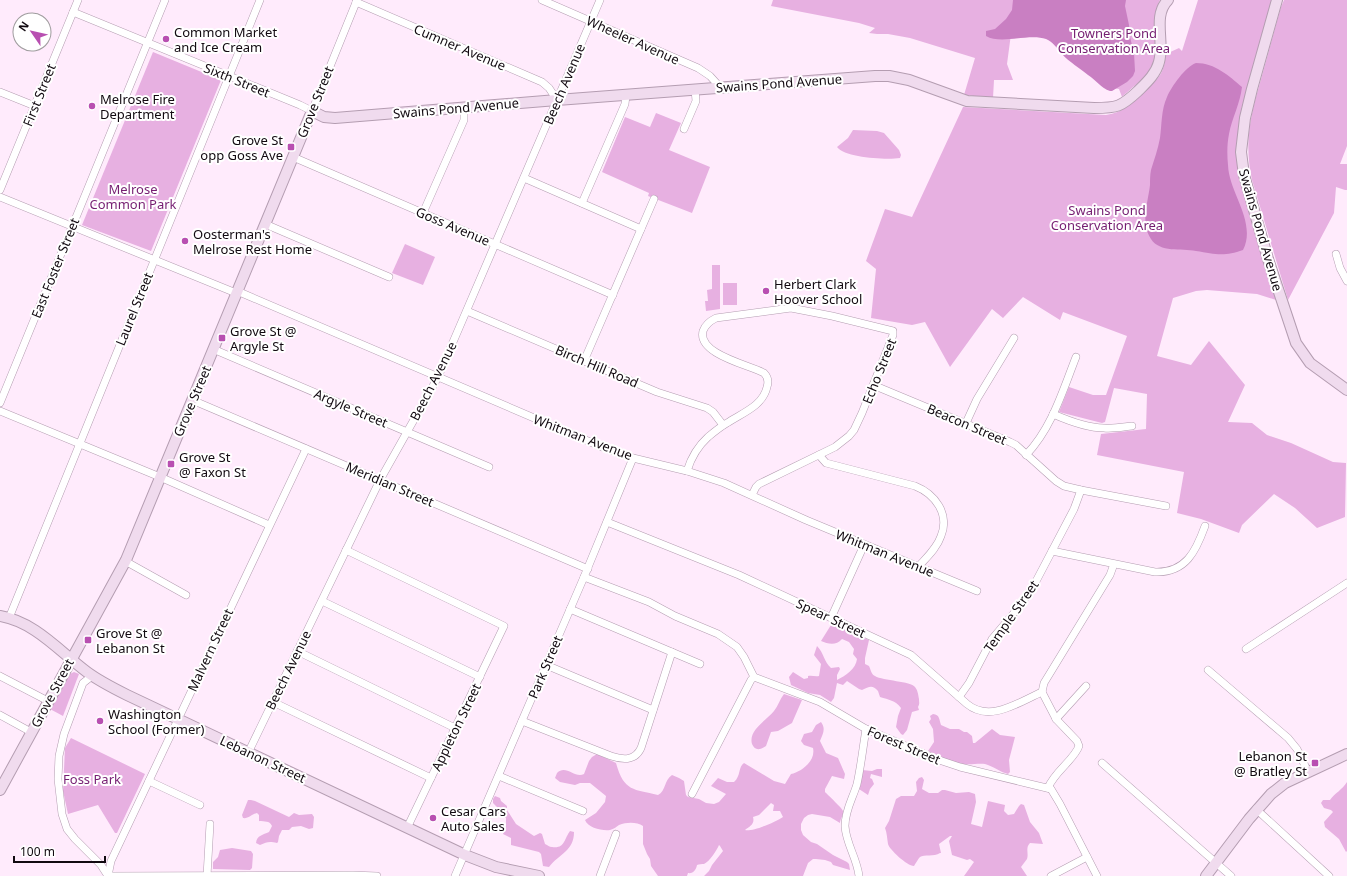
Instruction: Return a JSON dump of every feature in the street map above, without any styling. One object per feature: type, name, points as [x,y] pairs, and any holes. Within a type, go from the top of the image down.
[{"type":"street","name":"First Street","points":[[0,190],[78,0]]},
{"type":"street","name":"East Foster Street","points":[[0,403],[165,0]]},
{"type":"street","name":"Laurel Street","points":[[4,617],[79,443],[260,0]]},
{"type":"street","name":"Wheeler Avenue","points":[[542,0],[698,68],[710,76],[720,87]]},
{"type":"street","name":"Beech Avenue","points":[[248,753],[380,480],[438,377],[600,0]]},
{"type":"street","name":"Swains Pond Avenue","points":[[312,111],[324,117],[335,118],[861,76],[882,76],[916,82],[967,101],[1112,108],[1130,98],[1145,84],[1156,69],[1160,57],[1160,14],[1168,0]]},
{"type":"street","name":"Swains Pond Avenue","points":[[1277,0],[1245,118],[1241,144],[1243,171],[1268,259],[1296,343],[1310,363],[1347,390]]},
{"type":"street","name":"Cumner Avenue","points":[[356,1],[542,82],[549,88],[557,100]]},
{"type":"street","name":"Grove Street","points":[[0,790],[125,561],[312,111],[356,1]]},
{"type":"street","name":"Sixth Street","points":[[73,12],[312,111]]},
{"type":"street","points":[[684,129],[696,101],[695,89]]},
{"type":"street","points":[[0,92],[35,106]]},
{"type":"street","points":[[582,203],[625,104],[626,95]]},
{"type":"street","points":[[423,213],[464,120],[464,108]]},
{"type":"street","name":"Goss Avenue","points":[[293,157],[613,295]]},
{"type":"street","points":[[524,178],[641,229]]},
{"type":"street","name":"Whitman Avenue","points":[[0,197],[237,292],[602,447],[634,458],[687,471],[724,483],[864,545],[978,591]]},
{"type":"street","points":[[584,361],[654,199]]},
{"type":"street","points":[[265,224],[390,277]]},
{"type":"street","points":[[1336,254],[1340,268],[1347,281]]},
{"type":"street","name":"Echo Street","points":[[723,426],[745,413],[760,401],[764,396],[768,382],[764,373],[718,354],[707,346],[703,341],[705,327],[716,318],[791,308],[832,316],[894,332],[873,386],[852,432],[841,443],[759,484],[752,495]]},
{"type":"street","name":"Birch Hill Road","points":[[467,311],[657,392],[707,408],[713,412],[723,426]]},
{"type":"street","points":[[966,423],[975,403],[1014,338]]},
{"type":"street","name":"Argyle Street","points":[[213,348],[489,467]]},
{"type":"street","points":[[1026,455],[1040,437],[1053,414],[1076,357]]},
{"type":"street","name":"Beacon Street","points":[[873,386],[1010,442],[1061,484],[1081,490],[1166,506]]},
{"type":"street","name":"Meridian Street","points":[[192,400],[588,569]]},
{"type":"street","points":[[0,411],[160,477],[269,525]]},
{"type":"street","points":[[1053,414],[1080,424],[1101,428],[1132,426]]},
{"type":"street","points":[[687,471],[692,458],[700,446],[710,435],[723,426]]},
{"type":"street","name":"Malvern Street","points":[[108,876],[111,861],[306,449]]},
{"type":"street","points":[[819,455],[826,463],[915,486],[925,490],[932,496],[940,506],[943,515],[943,531],[938,543],[919,566]]},
{"type":"street","name":"Park Street","points":[[455,876],[588,569],[634,458]]},
{"type":"street","name":"Temple Street","points":[[959,698],[969,683],[992,639],[1019,607],[1033,587],[1074,509],[1081,490]]},
{"type":"street","name":"Spear Street","points":[[607,522],[734,573],[914,657],[972,708],[994,712],[1042,692]]},
{"type":"street","points":[[1052,551],[1155,572],[1168,572],[1184,563],[1192,554],[1199,542],[1205,526]]},
{"type":"street","points":[[831,618],[864,545]]},
{"type":"street","name":"Appleton Street","points":[[346,550],[504,626],[407,828]]},
{"type":"street","points":[[125,561],[186,595]]},
{"type":"street","points":[[1097,876],[1053,792],[1048,788],[1052,780],[1079,746],[1077,741],[1056,719],[1042,692],[1044,683],[1110,575],[1114,564]]},
{"type":"street","points":[[584,577],[649,602],[675,616],[712,631],[735,645],[744,657],[754,677],[751,680],[692,794]]},
{"type":"street","points":[[1246,649],[1347,583]]},
{"type":"street","points":[[322,601],[480,678]]},
{"type":"street","points":[[570,609],[700,664]]},
{"type":"street","name":"Lebanon Street","points":[[4,617],[28,626],[92,676],[112,688],[465,855],[496,867],[539,876]]},
{"type":"street","points":[[297,651],[455,728]]},
{"type":"street","points":[[522,721],[611,756],[625,759],[634,757],[641,748],[672,652]]},
{"type":"street","points":[[546,665],[653,710]]},
{"type":"street","points":[[1208,670],[1288,738],[1297,749],[1308,772]]},
{"type":"street","points":[[0,676],[48,701]]},
{"type":"street","points":[[92,676],[83,683],[64,734],[59,756],[58,779],[62,814],[67,828],[75,839],[101,865],[108,876],[377,876]]},
{"type":"street","name":"Forest Street","points":[[754,677],[820,702],[866,729],[948,764],[1048,788]]},
{"type":"street","points":[[1056,719],[1086,686]]},
{"type":"street","points":[[273,702],[431,778]]},
{"type":"street","points":[[0,715],[32,732]]},
{"type":"street","points":[[859,876],[856,862],[848,841],[845,823],[848,808],[857,783],[866,729]]},
{"type":"street","points":[[1206,876],[1256,809],[1278,788],[1347,754]]},
{"type":"street","points":[[1102,763],[1231,876]]},
{"type":"street","points":[[499,776],[583,812]]},
{"type":"street","points":[[149,780],[200,805]]},
{"type":"street","points":[[1256,809],[1329,876]]},
{"type":"street","points":[[207,876],[210,824]]},
{"type":"street","points":[[600,876],[616,834]]},
{"type":"street","points":[[1051,876],[1087,857]]},
{"type":"green space","name":"Towners Pond Conservation Area","points":[[773,0],[1160,0],[1155,16],[1156,49],[1153,64],[1148,73],[1122,97],[1119,89],[1107,87],[1051,38],[1011,34],[1007,64],[1013,80],[994,80],[993,98],[964,95],[975,58],[910,38],[888,34],[869,33],[875,28],[859,23],[771,6]]},
{"type":"green space","name":"Swains Pond Conservation Area","points":[[1198,0],[1272,0],[1264,33],[1242,106],[1236,147],[1240,176],[1276,300],[1257,294],[1207,290],[1196,291],[1173,298],[1157,356],[1191,365],[1209,341],[1245,385],[1228,422],[1252,423],[1267,435],[1291,443],[1333,462],[1346,463],[1345,517],[1317,528],[1295,508],[1274,494],[1242,525],[1239,533],[1201,519],[1177,513],[1184,472],[1097,455],[1101,434],[1146,429],[1147,394],[1114,388],[1105,422],[1102,423],[1059,412],[1069,387],[1093,395],[1106,395],[1127,336],[1063,312],[1060,320],[1023,297],[1003,318],[992,309],[950,367],[925,322],[912,325],[871,318],[876,269],[866,261],[885,209],[912,217],[963,107],[1106,115],[1118,112],[1132,103],[1157,79],[1164,65],[1166,54],[1179,48],[1182,51]]},
{"type":"green space","points":[[1284,0],[1347,0],[1347,146],[1340,164],[1347,164],[1347,190],[1336,187],[1334,213],[1288,300],[1252,180],[1248,151],[1250,125],[1255,99]]},
{"type":"green space","name":"Melrose Common Park","points":[[153,52],[221,80],[151,251],[82,225]]},
{"type":"green space","points":[[656,113],[681,123],[669,150],[710,167],[692,213],[648,196],[649,193],[602,172],[625,117],[650,127]]},
{"type":"green space","points":[[853,130],[877,131],[884,133],[899,150],[901,155],[900,158],[886,159],[857,156],[841,151],[837,147],[848,138]]},
{"type":"green space","points":[[405,244],[435,257],[423,285],[392,273]]},
{"type":"green space","points":[[712,265],[720,265],[720,309],[706,311],[705,301],[708,301],[707,290],[712,289]]},
{"type":"green space","points":[[723,283],[737,283],[737,305],[723,305]]},
{"type":"green space","points":[[833,624],[869,640],[865,664],[869,666],[874,675],[879,678],[908,683],[916,688],[919,699],[919,710],[912,712],[907,730],[903,735],[896,727],[901,708],[894,702],[880,697],[878,691],[874,687],[862,690],[847,681],[843,685],[837,683],[834,698],[831,702],[820,695],[808,693],[791,685],[789,677],[793,672],[804,679],[808,678],[808,676],[819,676],[821,664],[814,655],[817,646],[831,668],[839,667],[840,669],[837,675],[837,680],[847,674],[855,666],[857,659],[853,654],[854,649],[849,642],[842,639],[835,644],[829,644],[821,641]]},
{"type":"green space","points":[[74,672],[79,674],[63,716],[50,709],[70,674]]},
{"type":"green space","points":[[784,694],[802,700],[792,723],[778,731],[771,732],[766,746],[756,749],[752,744],[755,730],[774,711]]},
{"type":"green space","points":[[933,714],[938,716],[941,725],[950,729],[959,729],[967,732],[972,736],[973,743],[992,729],[1000,735],[1015,737],[1009,760],[1010,772],[1008,774],[985,764],[959,763],[945,759],[928,751],[934,742],[933,729],[929,722],[931,719],[930,716]]},
{"type":"green space","points":[[821,722],[823,724],[824,731],[820,741],[826,753],[838,758],[845,774],[844,779],[832,776],[825,789],[825,792],[843,811],[843,814],[840,823],[830,817],[812,814],[808,815],[804,818],[801,824],[801,830],[803,835],[811,842],[847,862],[850,870],[833,865],[831,862],[825,860],[813,859],[808,863],[803,876],[704,876],[723,851],[719,845],[715,853],[708,861],[704,864],[697,865],[694,871],[688,873],[687,876],[658,876],[651,866],[650,859],[643,844],[643,826],[635,823],[629,823],[619,825],[610,830],[592,827],[585,820],[596,813],[605,802],[606,796],[590,783],[580,783],[575,785],[560,782],[555,778],[557,773],[564,770],[577,775],[584,774],[589,761],[597,754],[616,763],[626,784],[631,788],[658,795],[661,793],[669,777],[672,775],[684,781],[686,795],[688,797],[714,804],[719,802],[726,794],[711,786],[718,778],[727,782],[734,782],[738,777],[744,763],[774,781],[785,784],[791,774],[799,771],[810,761],[813,748],[804,745],[801,741],[804,734],[812,732],[816,725]],"holes":[[[771,803],[774,805],[773,811],[780,811],[783,817],[753,830],[745,830],[753,823],[753,817],[759,815]]]},
{"type":"green space","name":"Foss Park","points":[[71,738],[145,774],[117,833],[115,833],[98,805],[68,814],[63,791],[65,748]]},
{"type":"green space","points":[[882,769],[882,777],[871,774],[870,778],[874,784],[868,795],[859,789],[862,770],[872,771]]},
{"type":"green space","points":[[922,777],[924,780],[922,789],[929,793],[938,793],[945,790],[956,793],[969,792],[975,794],[976,802],[971,824],[982,827],[988,801],[1005,805],[1004,811],[1008,815],[1014,814],[1021,804],[1024,805],[1030,822],[1039,833],[1043,844],[1030,843],[1027,849],[1027,859],[1021,867],[1027,876],[964,876],[974,862],[970,859],[967,860],[952,855],[949,841],[952,836],[939,844],[941,853],[922,856],[914,866],[899,857],[888,844],[885,828],[889,821],[896,799],[901,796],[914,796],[917,791],[916,782]]},
{"type":"green space","points":[[1347,782],[1346,852],[1339,839],[1325,827],[1324,822],[1333,812],[1324,808],[1321,803],[1323,800],[1330,800]]},
{"type":"green space","points":[[495,796],[500,798],[501,801],[507,806],[507,810],[516,824],[534,836],[540,833],[542,834],[545,844],[551,847],[562,845],[570,831],[574,832],[572,844],[549,867],[543,866],[541,854],[539,852],[511,845],[511,838],[503,834],[506,827],[506,818],[501,814],[497,814],[499,811],[498,808],[493,803]]},
{"type":"green space","points":[[248,800],[255,801],[289,817],[294,813],[299,815],[312,814],[314,817],[313,828],[309,829],[301,826],[292,827],[289,830],[282,830],[277,843],[268,842],[260,845],[256,843],[258,838],[269,832],[272,826],[268,822],[259,821],[259,815],[257,813],[247,818],[243,818],[242,815]]},
{"type":"green space","points":[[232,848],[251,851],[253,854],[252,868],[250,870],[213,869],[213,862],[218,857],[220,850]]},
{"type":"shaded area","points":[[1013,0],[1126,0],[1125,6],[1134,53],[1135,71],[1133,76],[1127,82],[1110,91],[1101,86],[1068,60],[1053,43],[1046,39],[1032,37],[999,39],[986,36],[986,31],[995,29],[1006,19],[1012,10]]},
{"type":"shaded area","points":[[1196,63],[1209,65],[1215,68],[1242,87],[1240,99],[1229,134],[1227,157],[1230,176],[1245,218],[1247,229],[1243,250],[1230,254],[1214,254],[1165,248],[1155,243],[1151,239],[1146,226],[1145,220],[1151,172],[1161,133],[1165,102],[1179,77],[1188,68]]},
{"type":"place","name":"Common Market and Ice Cream","points":[[166,39]]},
{"type":"place","name":"Melrose Fire Department","points":[[92,106]]},
{"type":"place","name":"Grove St opp Goss Ave","points":[[291,147]]},
{"type":"place","name":"Oosterman's Melrose Rest Home","points":[[185,241]]},
{"type":"place","name":"Herbert Clark Hoover School","points":[[766,291]]},
{"type":"place","name":"Grove St @ Argyle St","points":[[222,338]]},
{"type":"place","name":"Grove St @ Faxon St","points":[[171,464]]},
{"type":"place","name":"Grove St @ Lebanon St","points":[[88,640]]},
{"type":"place","name":"Washington School (Former)","points":[[100,721]]},
{"type":"place","name":"Lebanon St @ Bratley St","points":[[1315,763]]},
{"type":"place","name":"Cesar Cars Auto Sales","points":[[433,818]]}]
